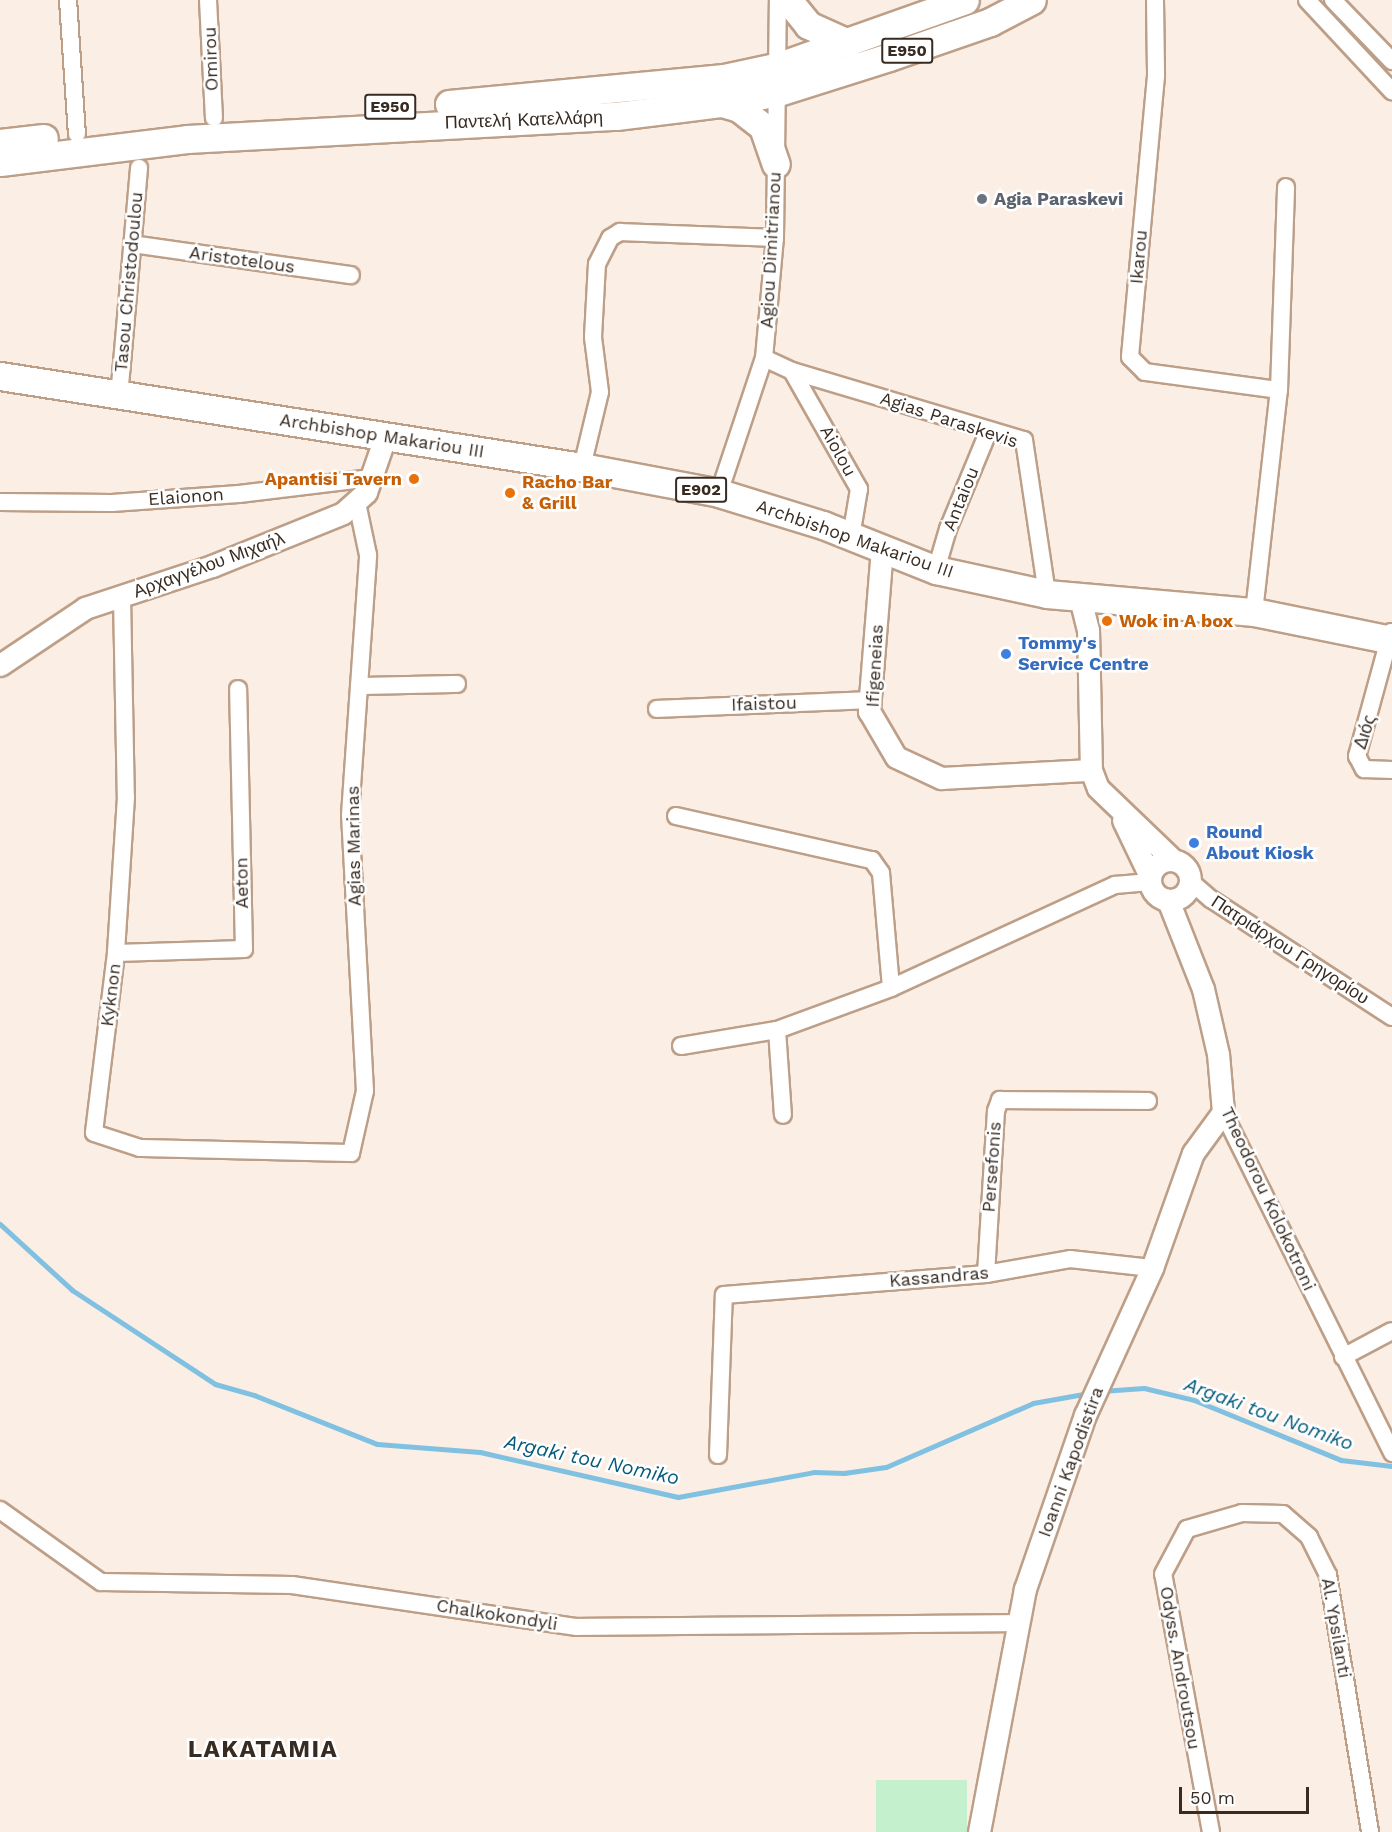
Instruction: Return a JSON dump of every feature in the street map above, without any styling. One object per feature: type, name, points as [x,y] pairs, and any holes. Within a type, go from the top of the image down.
[{"type":"main road","points":[[788,0],[808,25],[848,42]]},
{"type":"main road","name":"Παντελή Κατελλάρη","points":[[0,162],[188,139],[616,116],[722,103],[779,79],[848,42],[965,0]]},
{"type":"main road","name":"Παντελή Κατελλάρη","points":[[0,143],[214,118],[625,90],[724,78],[779,79],[990,22],[1032,0]]},
{"type":"main road","points":[[722,103],[739,108],[763,127],[776,164]]},
{"type":"main road","name":"Archbishop Makariou III","points":[[0,376],[119,397],[582,467],[719,493],[882,548],[936,570],[1047,594],[1079,594],[1254,612],[1391,636]]},
{"type":"street","points":[[68,0],[77,134]]},
{"type":"street","name":"Omirou","points":[[208,0],[214,118]]},
{"type":"street","name":"Agiou Dimitrianou","points":[[719,493],[764,358],[775,238],[779,79],[778,0]]},
{"type":"street","name":"Ikarou","points":[[1155,0],[1156,75],[1130,357],[1145,372],[1279,390]]},
{"type":"street","points":[[1307,0],[1392,91]]},
{"type":"street","points":[[1333,0],[1389,56]]},
{"type":"street","name":"Tasou Christodoulou","points":[[119,397],[139,168]]},
{"type":"street","points":[[1254,612],[1279,390],[1286,187]]},
{"type":"street","points":[[582,467],[600,392],[593,338],[597,264],[610,238],[620,232],[775,238]]},
{"type":"street","name":"Aristotelous","points":[[132,244],[351,275]]},
{"type":"street","name":"Agias Paraskevis","points":[[764,358],[792,371],[1024,440],[1047,594]]},
{"type":"street","name":"Aiolou","points":[[792,371],[859,489],[850,537]]},
{"type":"street","name":"Antaiou","points":[[936,570],[948,529],[989,430]]},
{"type":"street","points":[[357,503],[371,477],[385,437]]},
{"type":"street","name":"Elaionon","points":[[0,502],[123,502],[371,477]]},
{"type":"street","name":"Αρχαγγέλου Μιχαήλ","points":[[0,665],[85,608],[212,566],[327,520],[357,503]]},
{"type":"street","name":"Agias Marinas","points":[[351,1153],[365,1091],[350,815],[368,555],[357,503]]},
{"type":"street","name":"Ifigeneias","points":[[882,548],[869,711],[896,757],[941,777],[1091,770]]},
{"type":"street","points":[[1079,594],[1088,629],[1091,770],[1098,788],[1120,812],[1173,860],[1186,868],[1190,881],[1180,897],[1168,900],[1156,894],[1120,812]]},
{"type":"street","name":"Kyknon","points":[[122,597],[126,797],[116,953],[94,1133],[140,1148],[351,1153]]},
{"type":"street","name":"Διός","points":[[1391,636],[1357,756],[1359,765],[1392,770]]},
{"type":"street","points":[[359,686],[457,684]]},
{"type":"street","name":"Aeton","points":[[116,953],[244,950],[238,689]]},
{"type":"street","name":"Ifaistou","points":[[657,709],[870,700]]},
{"type":"street","points":[[676,816],[872,860],[881,873],[891,988]]},
{"type":"street","points":[[1150,879],[1157,865],[1173,860]]},
{"type":"street","points":[[681,1046],[777,1030],[891,988],[1114,885],[1150,879]]},
{"type":"street","name":"Πατριάρχου Γρηγορίου","points":[[1190,881],[1211,899],[1392,1017]]},
{"type":"street","name":"Theodorou Kolokotroni","points":[[1168,900],[1203,989],[1218,1054],[1223,1112],[1388,1447]]},
{"type":"street","points":[[777,1030],[783,1115]]},
{"type":"street","name":"Persefonis","points":[[986,1274],[1000,1100],[1148,1101]]},
{"type":"street","name":"Ioanni Kapodistira","points":[[979,1832],[1025,1589],[1085,1414],[1152,1268],[1193,1153],[1223,1112]]},
{"type":"street","name":"Kassandras","points":[[718,1455],[724,1295],[986,1274],[1070,1259],[1152,1268]]},
{"type":"street","points":[[1343,1357],[1392,1331]]},
{"type":"street","name":"Chalkokondyli","points":[[0,1510],[101,1582],[292,1585],[577,1627],[1018,1623]]},
{"type":"street","name":"Al. Ypsilanti","points":[[1163,1574],[1186,1529],[1242,1513],[1282,1514],[1309,1537],[1328,1575],[1370,1832]]},
{"type":"street","name":"Odyss. Androutsou","points":[[1163,1574],[1210,1832]]},
{"type":"green space","points":[[876,1780],[967,1780],[967,1832],[876,1832]]},
{"type":"waterway","name":"Argaki tou Nomiko","points":[[0,1224],[72,1290],[215,1384],[254,1395],[377,1444],[480,1452],[678,1497],[814,1472],[844,1473],[886,1467],[1033,1403],[1089,1393]]},
{"type":"waterway","name":"Argaki tou Nomiko","points":[[1101,1391],[1144,1388],[1194,1400],[1341,1460],[1392,1466]]},
{"type":"place","name":"Agia Paraskevi","points":[[982,199]]},
{"type":"place","name":"Apantisi Tavern","points":[[414,479]]},
{"type":"place","name":"Racho Bar & Grill","points":[[510,493]]},
{"type":"place","name":"Wok in A box","points":[[1107,621]]},
{"type":"place","name":"Tommy's Service Centre","points":[[1006,654]]},
{"type":"place","name":"Round About Kiosk","points":[[1194,843]]},
{"type":"district","name":"LAKATAMIA","points":[[263,1750]]}]
